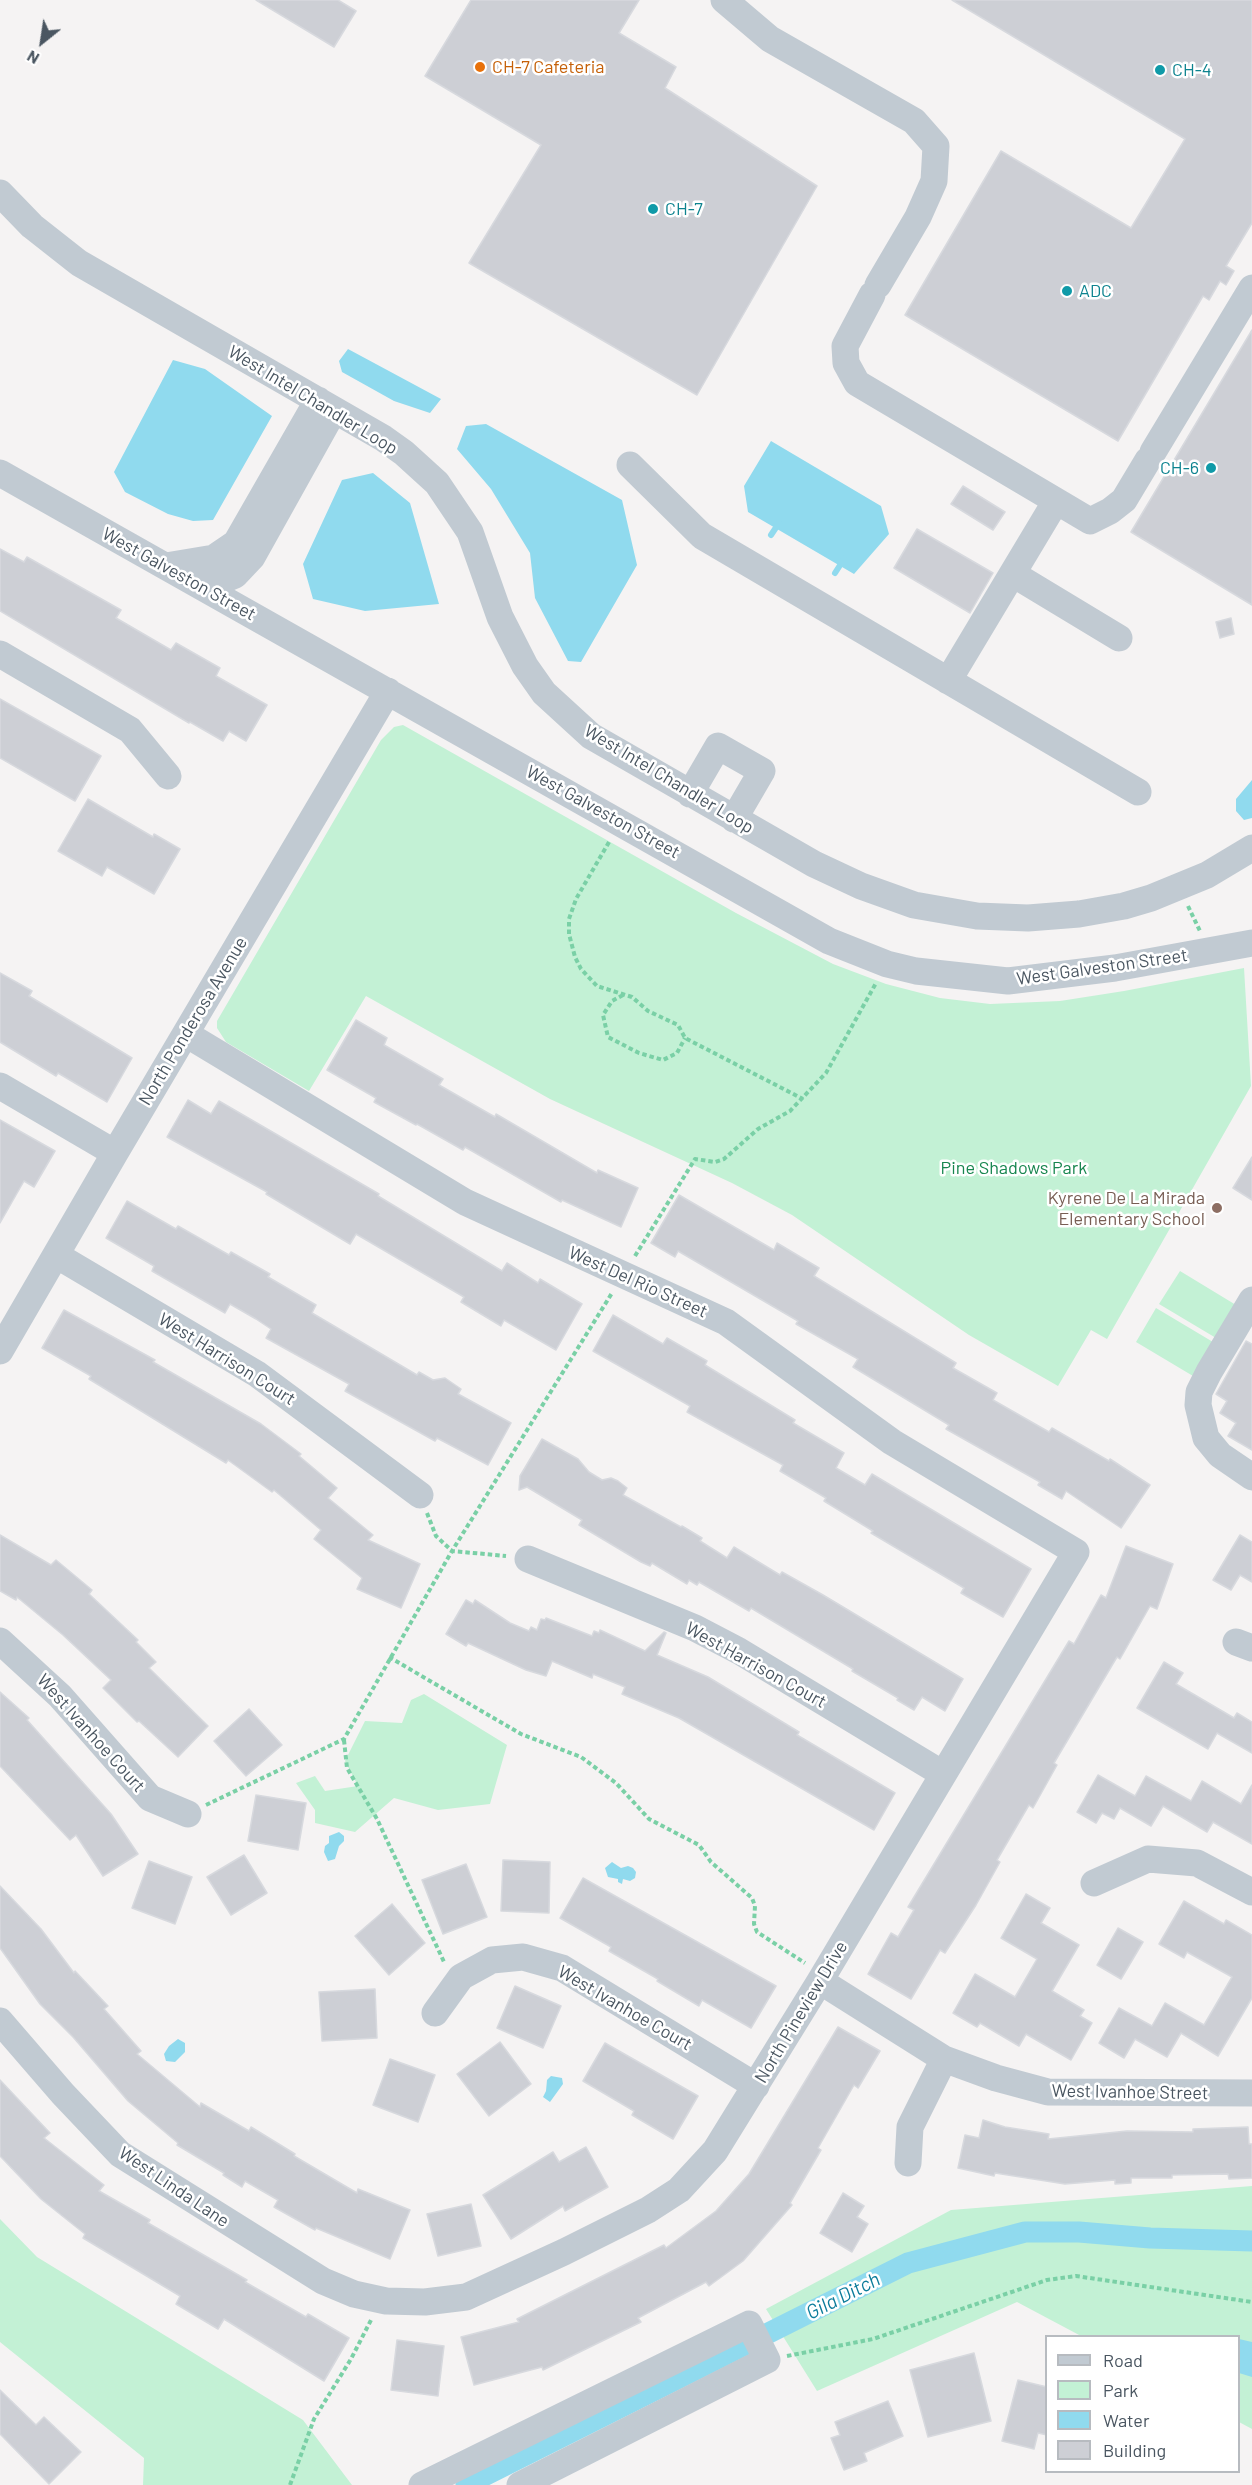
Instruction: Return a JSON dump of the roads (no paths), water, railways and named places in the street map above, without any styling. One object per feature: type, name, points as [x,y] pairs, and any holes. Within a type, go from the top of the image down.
[{"type":"street","points":[[724,0],[770,39],[914,121],[936,146],[934,181],[918,217],[845,346],[846,363],[857,383],[1090,521],[1110,511],[1124,500],[1252,288]]},
{"type":"street","name":"West Intel Chandler Loop","points":[[0,193],[32,226],[79,263],[383,438],[404,453],[437,483],[470,532],[500,617],[525,666],[543,693],[591,736],[814,864],[861,886],[914,904],[962,914],[1013,918],[1061,916],[1124,906],[1207,875],[1252,848]]},
{"type":"street","points":[[166,566],[214,558],[236,543],[326,405]]},
{"type":"street","points":[[204,588],[236,575],[252,557],[326,405]]},
{"type":"street","points":[[630,465],[702,536],[1138,792]]},
{"type":"street","name":"West Galveston Street","points":[[0,473],[829,941],[887,964],[916,971],[1008,981],[1115,968],[1252,944]]},
{"type":"street","points":[[948,681],[1056,501]]},
{"type":"street","points":[[1013,574],[1119,638]]},
{"type":"street","points":[[0,654],[130,729],[168,776]]},
{"type":"street","name":"North Ponderosa Avenue","points":[[0,1352],[388,692]]},
{"type":"street","points":[[690,794],[718,746],[762,771],[734,819]]},
{"type":"street","name":"West Del Rio Street","points":[[186,1034],[465,1202],[726,1322],[892,1442],[1076,1552]]},
{"type":"street","points":[[0,1086],[115,1153]]},
{"type":"street","name":"West Harrison Court","points":[[56,1255],[257,1374],[420,1495]]},
{"type":"street","points":[[1252,1300],[1209,1372],[1199,1392],[1198,1405],[1206,1438],[1220,1455],[1252,1477]]},
{"type":"street","name":"North Pineview Drive","points":[[383,2309],[466,2297],[564,2252],[648,2210],[679,2190],[716,2151],[1076,1552]]},
{"type":"street","name":"West Harrison Court","points":[[528,1559],[695,1628],[739,1651],[943,1774]]},
{"type":"street","name":"West Ivanhoe Court","points":[[0,1641],[60,1696],[150,1798],[188,1814]]},
{"type":"street","points":[[1094,1883],[1148,1859],[1197,1863],[1252,1892]]},
{"type":"street","name":"West Ivanhoe Court","points":[[435,2013],[461,1977],[492,1960],[523,1957],[562,1968],[756,2086]]},
{"type":"street","name":"West Ivanhoe Street","points":[[822,1977],[945,2059],[996,2078],[1048,2092],[1252,2093]]},
{"type":"street","name":"West Linda Lane","points":[[0,2021],[63,2094],[120,2154],[323,2281],[383,2309]]},
{"type":"street","points":[[908,2163],[910,2127],[945,2059]]},
{"type":"street","points":[[422,2485],[749,2324],[767,2360],[520,2485]]},
{"type":"water","points":[[348,349],[441,399],[430,413],[394,401],[342,372],[339,361]]},
{"type":"water","points":[[173,360],[205,369],[272,416],[213,520],[193,521],[168,514],[125,492],[114,472]]},
{"type":"water","points":[[486,424],[622,500],[637,565],[581,662],[568,661],[535,598],[530,553],[491,489],[457,449],[466,426]]},
{"type":"water","points":[[771,441],[881,506],[889,534],[854,574],[748,512],[744,486]]},
{"type":"water","points":[[373,473],[410,503],[439,604],[365,611],[313,599],[303,564],[342,480]]},
{"type":"water","points":[[1252,780],[1252,818],[1244,820],[1236,811],[1236,799]]},
{"type":"water","points":[[339,1832],[344,1836],[344,1841],[339,1846],[335,1859],[328,1861],[324,1852],[325,1846],[329,1843],[329,1836]]},
{"type":"water","points":[[612,1862],[621,1868],[628,1866],[633,1868],[636,1872],[635,1878],[630,1881],[623,1879],[622,1884],[618,1882],[618,1879],[608,1877],[605,1868]]},
{"type":"water","points":[[178,2039],[185,2043],[185,2052],[175,2062],[166,2061],[164,2054],[169,2046]]},
{"type":"water","points":[[551,2076],[562,2078],[563,2084],[550,2102],[543,2097],[547,2080]]},
{"type":"water","points":[[1240,2339],[1252,2342],[1252,2377],[1240,2373]]},
{"type":"waterway","points":[[771,535],[779,523]]},
{"type":"waterway","points":[[835,573],[844,559]]},
{"type":"waterway","name":"Gila Ditch","points":[[466,2485],[908,2263],[1025,2232],[1079,2232],[1150,2238],[1252,2241]]},
{"type":"place","name":"CH-7 Cafeteria","points":[[480,67]]},
{"type":"place","name":"CH-4","points":[[1160,70]]},
{"type":"place","name":"CH-7","points":[[653,209]]},
{"type":"place","name":"ADC","points":[[1067,291]]},
{"type":"place","name":"CH-6","points":[[1211,468]]},
{"type":"place","name":"Kyrene De La Mirada Elementary School","points":[[1217,1208]]},
{"type":"park label","name":"Pine Shadows Park","points":[[1014,1168]]}]
